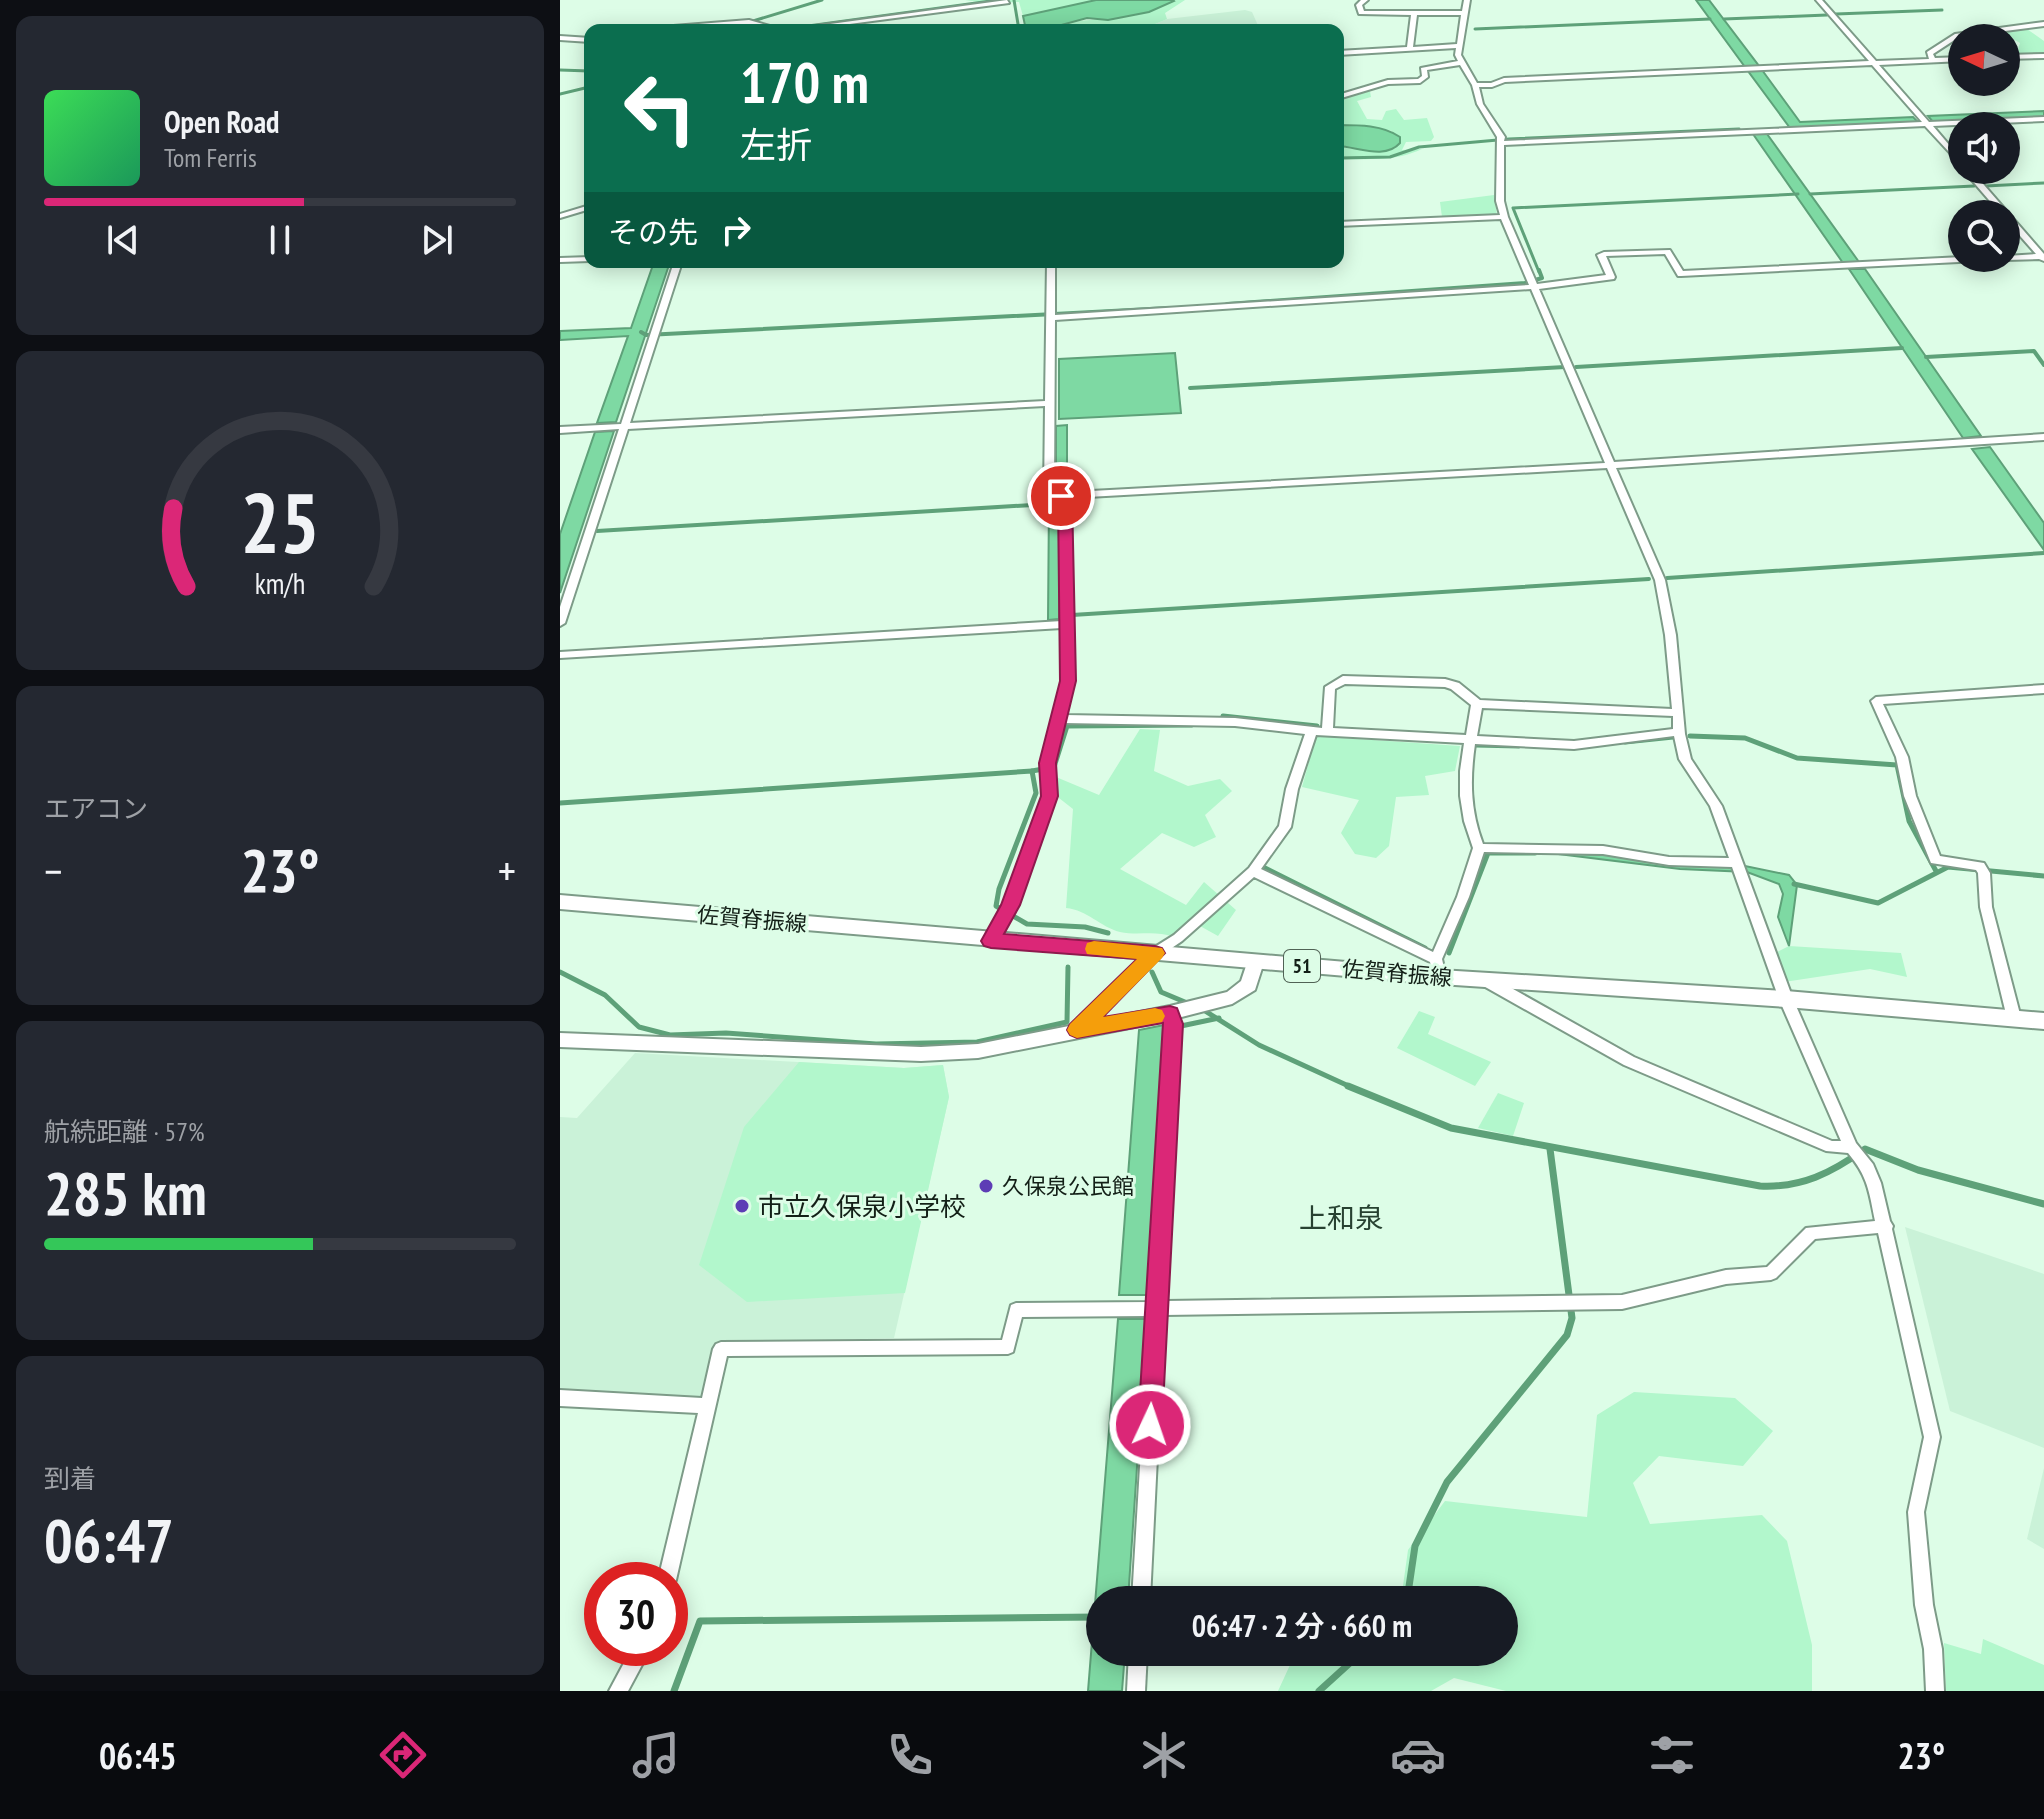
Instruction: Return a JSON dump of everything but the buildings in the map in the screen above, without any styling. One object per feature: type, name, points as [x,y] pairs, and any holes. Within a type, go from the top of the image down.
[{"type":"main road","name":"佐賀脊振線","points":[[560,902],[991,941],[1255,962],[1438,968],[1485,980],[1786,999],[2044,1021]]},
{"type":"street","points":[[1365,0],[1359,5],[1361,13],[1465,13]]},
{"type":"street","points":[[1467,0],[1458,46],[1461,63],[1475,85],[1480,104],[1500,140],[1500,201],[1504,217],[1660,580],[1673,641],[1679,732],[1685,757],[1695,778],[1716,806],[1740,881],[1786,999],[1851,1147],[1866,1164],[1886,1226],[1932,1437],[1916,1512],[1935,1691]]},
{"type":"street","points":[[1819,0],[1948,148]]},
{"type":"street","points":[[836,24],[1007,2]]},
{"type":"street","points":[[1410,48],[1414,12]]},
{"type":"street","points":[[724,24],[756,24]]},
{"type":"street","points":[[1933,61],[1929,53],[1970,32],[2044,24]]},
{"type":"street","points":[[560,38],[584,40]]},
{"type":"street","points":[[1344,53],[1458,46]]},
{"type":"street","points":[[2020,57],[2044,56]]},
{"type":"street","points":[[1475,85],[1499,84],[1504,80],[1948,60]]},
{"type":"street","points":[[1344,95],[1388,82],[1420,81],[1425,77],[1423,69],[1461,63]]},
{"type":"street","points":[[1500,140],[1760,132],[1924,121],[2044,119]]},
{"type":"street","points":[[1979,184],[1994,200]]},
{"type":"street","points":[[560,216],[584,209]]},
{"type":"street","points":[[1344,224],[1504,217]]},
{"type":"street","points":[[2020,230],[2043,257]]},
{"type":"street","points":[[1052,315],[1208,310],[1611,277],[1601,255],[1662,250],[1667,252],[1681,274],[1948,260]]},
{"type":"street","points":[[2020,258],[2043,257]]},
{"type":"street","points":[[560,260],[584,259]]},
{"type":"street","points":[[560,623],[618,427],[676,268]]},
{"type":"street","points":[[1051,268],[1049,496],[2044,437]]},
{"type":"street","points":[[560,430],[1049,403]]},
{"type":"street","points":[[991,941],[1010,905],[1050,796],[1048,768],[1068,681],[1060,496]]},
{"type":"street","points":[[560,655],[1066,624]]},
{"type":"street","points":[[1327,732],[1330,687],[1343,680],[1445,683],[1455,686],[1477,704],[1679,713]]},
{"type":"street","points":[[2014,1018],[1986,907],[1982,870],[1935,860],[1910,796],[1902,757],[1876,701],[2044,689]]},
{"type":"street","points":[[1253,871],[1438,968],[1479,848],[1467,817],[1466,782],[1477,704]]},
{"type":"street","points":[[1059,719],[1235,722],[1312,731],[1574,745],[1679,732]]},
{"type":"street","points":[[1077,1030],[1155,953],[1178,938],[1253,871],[1285,827],[1292,789],[1312,731]]},
{"type":"street","points":[[1479,848],[1603,850],[1669,861],[1736,863]]},
{"type":"street","points":[[560,1040],[921,1054],[978,1051],[1207,1002],[1244,990],[1249,985],[1255,962]]},
{"type":"street","points":[[1485,980],[1629,1061],[1831,1147],[1851,1147]]},
{"type":"street","points":[[1142,1586],[1173,1024],[1178,1010]]},
{"type":"street","points":[[671,1562],[721,1349],[1008,1347],[1016,1310],[1622,1302],[1726,1277],[1771,1273],[1811,1233],[1886,1226]]},
{"type":"street","points":[[560,1398],[709,1406]]},
{"type":"street","points":[[618,1691],[632,1666]]},
{"type":"street","points":[[1136,1691],[1137,1666]]},
{"type":"shaded area","points":[[965,0],[1096,0],[1023,16],[1019,2]]},
{"type":"shaded area","points":[[1096,0],[1174,1],[1149,12],[1108,20],[1087,18],[1065,24],[1025,24],[1023,16]]},
{"type":"shaded area","points":[[1173,0],[1185,0],[1165,13],[1167,19],[1155,24],[1065,24],[1127,17],[1159,8]]},
{"type":"shaded area","points":[[1696,0],[1709,0],[1759,66],[1745,67]]},
{"type":"shaded area","points":[[1245,10],[1252,12],[1257,24],[1155,24],[1167,19]]},
{"type":"shaded area","points":[[2027,29],[2044,41],[2044,54],[2020,55],[2020,30]]},
{"type":"shaded area","points":[[1762,70],[1800,122],[1913,117],[1919,123],[1790,128],[1748,71]]},
{"type":"shaded area","points":[[1370,91],[1371,97],[1357,101],[1367,119],[1382,120],[1386,111],[1396,109],[1404,120],[1427,118],[1434,137],[1431,141],[1406,142],[1402,150],[1422,149],[1402,156],[1344,160],[1344,147],[1371,152],[1396,148],[1392,131],[1344,125],[1344,98]]},
{"type":"shaded area","points":[[2044,111],[2044,117],[2020,118],[2020,112]]},
{"type":"shaded area","points":[[1948,115],[1948,121],[1933,122],[1928,116]]},
{"type":"shaded area","points":[[1344,125],[1378,128],[1400,137],[1400,143],[1394,148],[1371,151],[1344,147]]},
{"type":"shaded area","points":[[1753,134],[1767,134],[1859,262],[1843,263]]},
{"type":"shaded area","points":[[1494,195],[1497,215],[1442,217],[1440,202]]},
{"type":"shaded area","points":[[652,268],[668,268],[616,422],[597,423],[628,336],[560,340],[560,331],[631,328]]},
{"type":"shaded area","points":[[1849,269],[1865,269],[1981,436],[1963,438]]},
{"type":"shaded area","points":[[1175,353],[1181,413],[1059,419],[1059,359]]},
{"type":"shaded area","points":[[1067,425],[1067,491],[1056,492],[1056,426]]},
{"type":"shaded area","points":[[614,431],[560,593],[560,534],[595,432]]},
{"type":"shaded area","points":[[1990,447],[2044,523],[2044,550],[1972,449]]},
{"type":"shaded area","points":[[1049,501],[1060,501],[1059,619],[1048,620]]},
{"type":"shaded area","points":[[1140,729],[1160,730],[1154,771],[1188,786],[1220,779],[1232,791],[1205,815],[1216,837],[1194,847],[1162,833],[1120,869],[1186,905],[1204,882],[1236,910],[1218,936],[1200,926],[1173,937],[1120,932],[1081,912],[1066,908],[1073,809],[1059,798],[1056,777],[1099,795]]},
{"type":"shaded area","points":[[1316,736],[1460,746],[1455,771],[1425,776],[1429,795],[1396,797],[1389,846],[1376,858],[1355,854],[1341,833],[1359,800],[1302,787]]},
{"type":"shaded area","points":[[1550,853],[1608,855],[1676,864],[1745,866],[1789,875],[1797,885],[1789,946],[1778,917],[1783,894],[1779,884],[1747,872],[1680,869]]},
{"type":"shaded area","points":[[1789,946],[1901,953],[1907,977],[1870,969],[1784,982],[1773,954]]},
{"type":"shaded area","points":[[1419,1011],[1435,1017],[1428,1034],[1491,1062],[1475,1086],[1397,1048]]},
{"type":"shaded area","points":[[1164,1025],[1147,1295],[1119,1295],[1139,1030]]},
{"type":"shaded area","name":"市立久保泉小学校","points":[[635,1053],[904,1068],[943,1065],[949,1097],[894,1338],[718,1344],[705,1400],[560,1393],[560,1117],[577,1118]]},
{"type":"shaded area","points":[[799,1062],[904,1068],[943,1065],[949,1097],[905,1293],[747,1302],[699,1265],[744,1127]]},
{"type":"shaded area","points":[[1498,1093],[1524,1103],[1513,1136],[1478,1128]]},
{"type":"shaded area","points":[[1905,1227],[2044,1274],[2044,1448],[1950,1411]]},
{"type":"shaded area","points":[[1118,1319],[1147,1319],[1129,1586],[1096,1586]]},
{"type":"shaded area","points":[[1634,1392],[1735,1398],[1773,1431],[1743,1466],[1659,1456],[1633,1483],[1650,1524],[1762,1515],[1787,1541],[1812,1645],[1812,1691],[1506,1691],[1454,1678],[1431,1691],[1278,1691],[1290,1666],[1518,1666],[1518,1586],[1403,1586],[1408,1550],[1445,1501],[1587,1517],[1597,1415]]},
{"type":"shaded area","points":[[2044,1468],[2044,1549],[2027,1539]]},
{"type":"shaded area","points":[[1983,1639],[2044,1665],[2044,1691],[1946,1691],[1944,1643],[1981,1654]]},
{"type":"shaded area","points":[[1090,1666],[1124,1666],[1122,1691],[1088,1691]]},
{"type":"waterway","points":[[753,21],[822,0]]},
{"type":"waterway","points":[[823,24],[998,0]]},
{"type":"waterway","points":[[1014,0],[1018,24]]},
{"type":"waterway","points":[[1836,14],[1942,10]]},
{"type":"waterway","points":[[1724,19],[1827,15]]},
{"type":"waterway","points":[[1475,29],[1710,19]]},
{"type":"waterway","points":[[560,70],[584,71]]},
{"type":"waterway","points":[[560,94],[584,88]]},
{"type":"waterway","points":[[1344,158],[1390,157],[1419,147],[1509,139],[1739,129]]},
{"type":"waterway","points":[[1986,186],[2044,183]]},
{"type":"waterway","points":[[1810,194],[1974,186]]},
{"type":"waterway","points":[[1539,272],[1513,208],[1798,194]]},
{"type":"waterway","points":[[1227,304],[1525,283],[1542,278],[1539,270]]},
{"type":"waterway","points":[[641,332],[646,335],[1169,308]]},
{"type":"waterway","points":[[1576,367],[1902,348]]},
{"type":"waterway","points":[[1926,357],[2034,351],[2044,365]]},
{"type":"waterway","points":[[1190,388],[1565,367]]},
{"type":"waterway","points":[[597,531],[1049,504]]},
{"type":"waterway","points":[[1667,578],[2044,553]]},
{"type":"waterway","points":[[1072,615],[1649,579]]},
{"type":"waterway","points":[[1223,716],[1317,726]]},
{"type":"waterway","points":[[1032,771],[1054,767],[1067,726],[1192,725]]},
{"type":"waterway","points":[[1690,736],[1745,738],[1797,758],[1897,765],[1909,821],[1936,871]]},
{"type":"waterway","points":[[1625,742],[1673,737]]},
{"type":"waterway","points":[[1476,745],[1519,746]]},
{"type":"waterway","points":[[560,803],[1032,771]]},
{"type":"waterway","points":[[1032,771],[1036,793],[999,889],[996,906],[1027,924],[1085,927],[1108,933]]},
{"type":"waterway","points":[[1449,953],[1488,853],[1535,853]]},
{"type":"waterway","points":[[1794,884],[1878,903],[1948,867],[2044,876]]},
{"type":"waterway","points":[[1265,868],[1425,948]]},
{"type":"waterway","points":[[560,972],[605,995],[639,1027],[670,1035],[726,1033],[876,1044],[977,1042],[1067,1022],[1068,967]]},
{"type":"waterway","points":[[1152,972],[1161,992],[1192,1005]]},
{"type":"waterway","points":[[1202,1009],[1217,1018]]},
{"type":"waterway","points":[[1181,1026],[1217,1018]]},
{"type":"waterway","points":[[1217,1018],[1259,1045],[1353,1088]]},
{"type":"waterway","points":[[1348,1086],[1451,1128],[1760,1186],[1803,1182],[1865,1149],[1918,1170],[2044,1204]]},
{"type":"waterway","points":[[1409,1586],[1415,1546],[1447,1482],[1567,1335],[1572,1318],[1550,1149]]},
{"type":"waterway","points":[[674,1691],[700,1621],[1086,1617]]},
{"type":"waterway","points":[[1319,1691],[1347,1666]]},
{"type":"slow traffic","points":[[1094,949],[1155,953],[1077,1030],[1155,1016]]},
{"type":"place","name":"久保泉公民館","points":[[986,1186]]},
{"type":"place","name":"市立久保泉小学校","points":[[742,1206]]},
{"type":"district","name":"上和泉","points":[[1341,1217]]},
{"type":"route","points":[[1061,496],[1065,496],[1068,681],[1047,763],[1050,796],[1010,905],[991,941],[1155,953],[1077,1030],[1170,1013],[1173,1024],[1150,1425]]}]
